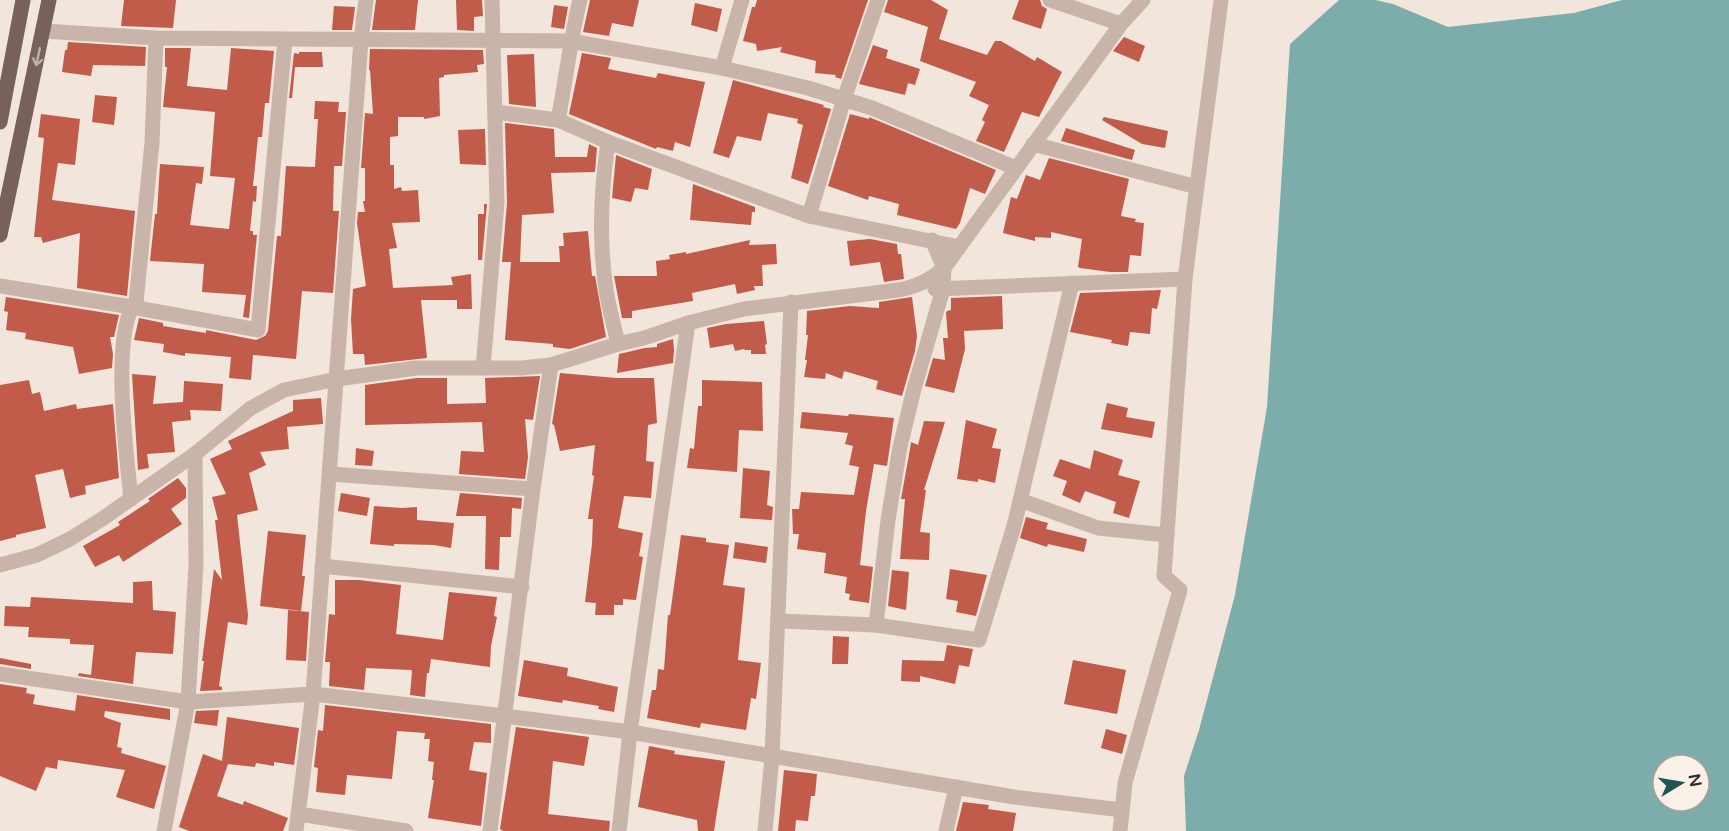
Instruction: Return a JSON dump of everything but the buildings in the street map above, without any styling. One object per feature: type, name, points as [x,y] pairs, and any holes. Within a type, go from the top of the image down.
[{"type":"main road","points":[[0,123],[23,0]]},
{"type":"main road","points":[[0,235],[49,0]]},
{"type":"street","points":[[296,831],[313,694],[361,40],[366,0]]},
{"type":"street","points":[[483,368],[497,203],[492,0]]},
{"type":"street","points":[[558,120],[567,77],[570,41],[580,0]]},
{"type":"street","points":[[722,68],[742,0]]},
{"type":"street","points":[[809,216],[844,99],[878,0]]},
{"type":"street","points":[[1050,0],[1121,24]]},
{"type":"street","points":[[899,290],[930,280],[944,268],[1121,24],[1143,0]]},
{"type":"street","points":[[1120,831],[1125,783],[1180,590],[1164,576],[1185,279],[1221,0]]},
{"type":"street","points":[[43,32],[156,38],[570,41],[722,68],[808,88],[872,108],[1016,168]]},
{"type":"street","points":[[131,499],[124,421],[123,352],[127,316],[136,302],[152,143],[156,38]]},
{"type":"street","points":[[0,286],[258,330],[285,40]]},
{"type":"street","points":[[495,112],[558,120],[608,142],[809,216],[959,247]]},
{"type":"street","points":[[608,142],[602,179],[603,243],[606,288],[618,344]]},
{"type":"street","points":[[1033,144],[1197,187]]},
{"type":"street","points":[[876,625],[888,520],[900,447],[914,389],[944,289],[944,268],[932,240]]},
{"type":"street","points":[[0,565],[37,555],[70,539],[195,454],[251,408],[284,390],[337,379],[416,368],[522,368],[551,365],[618,344],[644,339],[688,323],[744,309],[791,302],[899,290],[1185,279]]},
{"type":"street","points":[[778,621],[876,625],[979,640],[1020,500],[1072,283]]},
{"type":"street","points":[[765,831],[772,757],[791,302]]},
{"type":"street","points":[[619,831],[630,732],[688,323]]},
{"type":"street","points":[[490,831],[551,365]]},
{"type":"street","points":[[164,831],[188,702],[196,565],[195,454]]},
{"type":"street","points":[[330,474],[533,489]]},
{"type":"street","points":[[1020,500],[1098,528],[1167,535]]},
{"type":"street","points":[[322,566],[522,587]]},
{"type":"street","points":[[0,674],[188,702],[313,694],[505,716],[630,732],[956,787],[1122,810]]},
{"type":"street","points":[[946,831],[956,787]]},
{"type":"street","points":[[299,814],[406,831]]},
{"type":"water","points":[[1339,0],[1375,0],[1393,4],[1448,27],[1574,13],[1622,0],[1729,0],[1729,831],[1186,831],[1184,776],[1199,730],[1235,595],[1267,407],[1290,44]]}]
